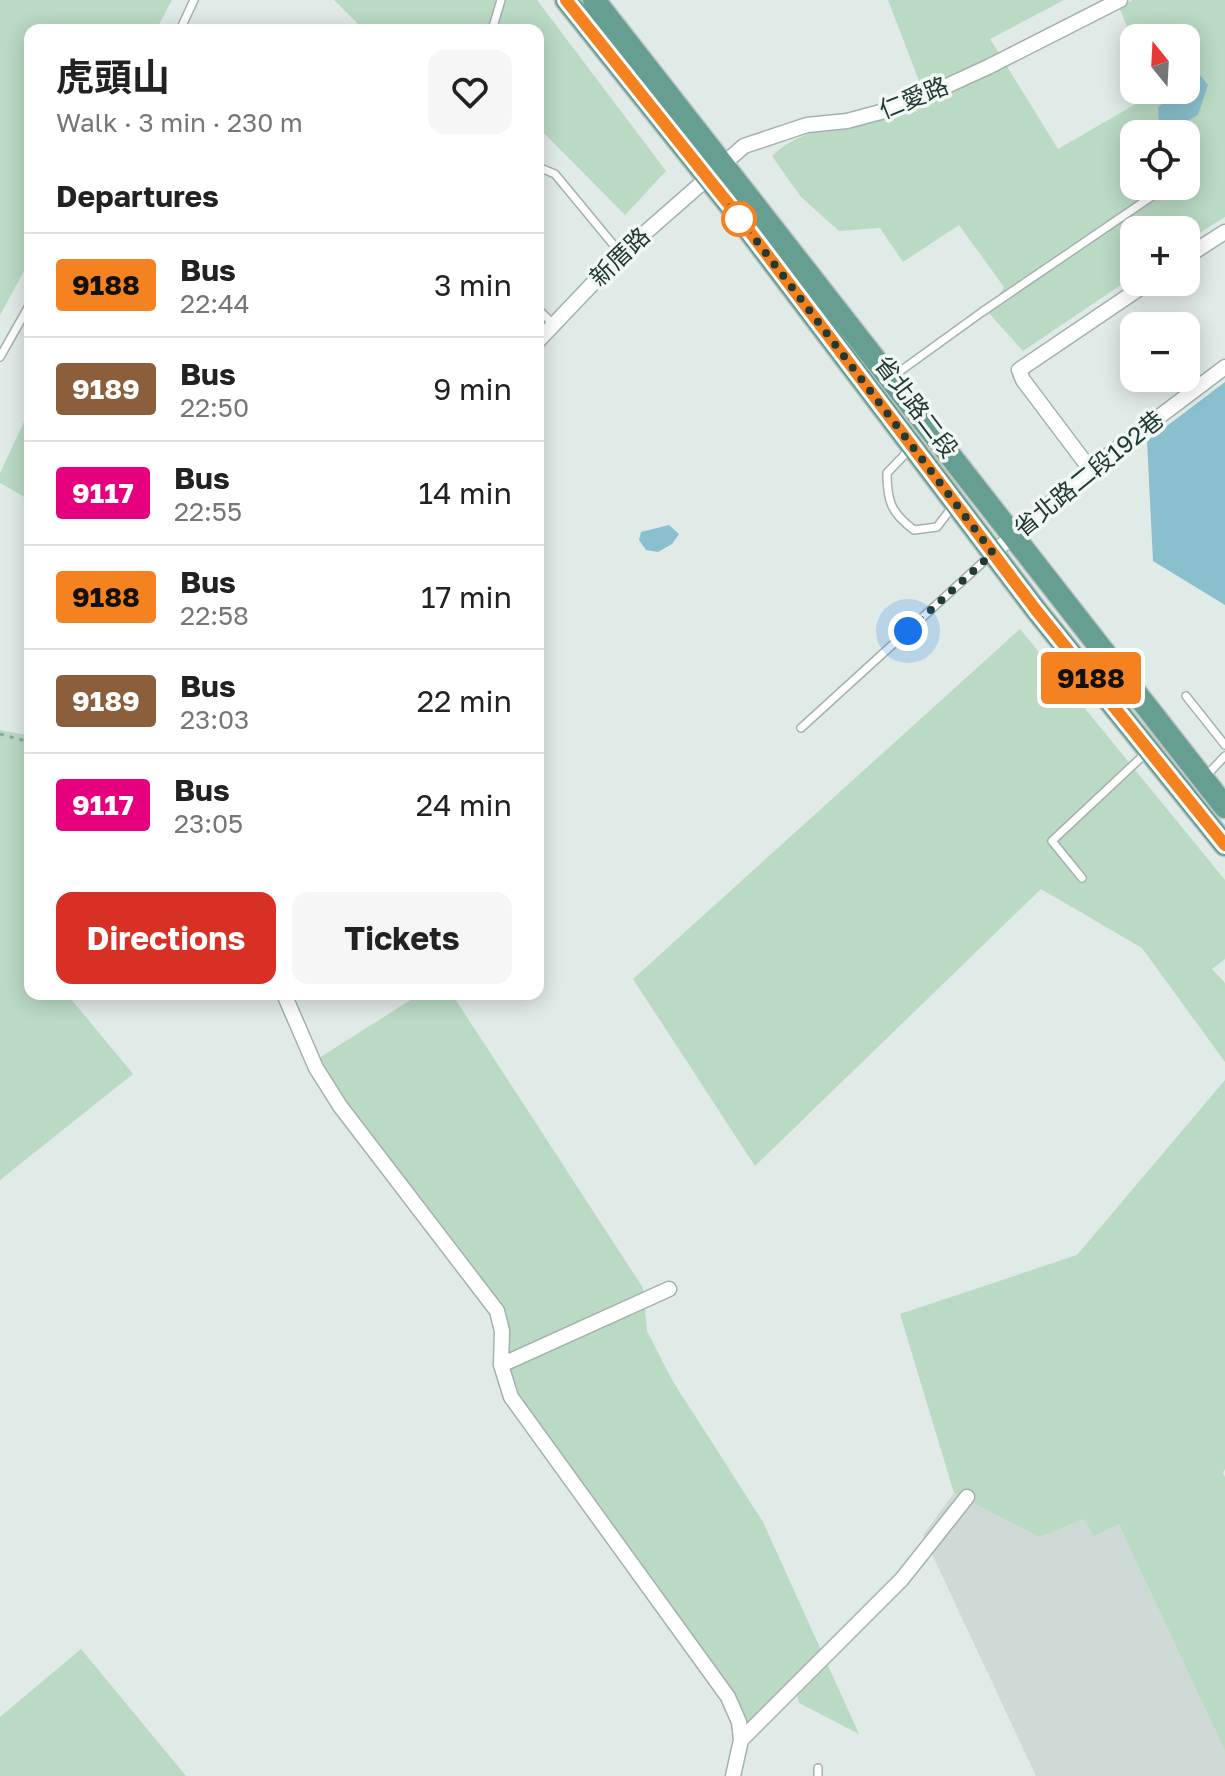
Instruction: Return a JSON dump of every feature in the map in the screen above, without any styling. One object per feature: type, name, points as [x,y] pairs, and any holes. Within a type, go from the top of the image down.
[{"type":"main road","name":"省北路二段","points":[[566,0],[891,379],[1225,807]]},
{"type":"main road","name":"省北路二段","points":[[594,0],[714,172],[731,207],[993,553],[1225,845]]},
{"type":"street","name":"仁愛路","points":[[714,172],[744,146],[776,134],[807,125],[861,118],[903,106],[1120,0]]},
{"type":"street","name":"新厝路","points":[[544,334],[621,254],[714,172]]},
{"type":"street","points":[[1200,248],[1225,232]]},
{"type":"street","points":[[1090,469],[1023,380],[1019,370],[1128,296]]},
{"type":"street","name":"省北路二段192巷","points":[[993,553],[1090,469],[1225,367]]},
{"type":"street","points":[[287,1000],[316,1068],[340,1106],[497,1311],[502,1331],[501,1365],[511,1397],[728,1697],[739,1722],[741,1740],[733,1776]]},
{"type":"street","points":[[501,1365],[669,1289]]},
{"type":"street","points":[[741,1740],[902,1579],[967,1497]]},
{"type":"lane","points":[[183,24],[194,0]]},
{"type":"lane","points":[[494,24],[501,0]]},
{"type":"lane","points":[[544,169],[555,174],[621,254]]},
{"type":"lane","points":[[891,379],[982,312],[1146,200]]},
{"type":"lane","points":[[0,357],[24,315]]},
{"type":"lane","points":[[544,315],[553,324]]},
{"type":"lane","points":[[912,447],[887,473],[887,497],[899,519],[914,530],[937,527],[956,502]]},
{"type":"lane","points":[[801,728],[993,553]]},
{"type":"lane","points":[[1186,696],[1225,745]]},
{"type":"lane","points":[[1082,878],[1052,841],[1149,751]]},
{"type":"lane","points":[[1203,778],[1225,756]]},
{"type":"path","points":[[0,734],[24,740]]},
{"type":"shaded area","points":[[954,1493],[1039,1537],[1084,1519],[1119,1523],[1225,1751],[1225,1776],[1036,1776],[923,1535]]},
{"type":"green space","points":[[0,0],[172,0],[159,24],[24,24],[24,271],[0,315]]},
{"type":"green space","points":[[334,0],[537,0],[666,171],[625,215],[544,133],[544,24],[358,24]]},
{"type":"green space","points":[[888,0],[1064,0],[990,39],[1058,149],[1136,104],[1200,104],[1200,24],[1126,24],[1119,7],[1133,0],[1225,0],[1225,217],[1200,232],[1200,216],[1120,216],[1120,285],[1023,351],[988,312],[1004,287],[959,225],[903,262],[880,228],[839,231],[801,197],[772,156],[804,135],[926,99]]},
{"type":"green space","points":[[24,422],[24,497],[0,483],[0,473]]},
{"type":"green space","points":[[1020,629],[1225,880],[1225,959],[1212,969],[1225,983],[1225,1062],[1142,948],[1041,889],[755,1166],[633,979]]},
{"type":"green space","points":[[0,730],[24,735],[24,1000],[72,1000],[133,1074],[0,1180]]},
{"type":"green space","points":[[411,1000],[456,1000],[643,1288],[647,1331],[672,1380],[763,1522],[859,1734],[799,1703],[794,1682],[732,1739],[736,1715],[508,1384],[500,1320],[316,1060]]},
{"type":"green space","points":[[1225,1080],[1225,1751],[1119,1524],[1094,1536],[1084,1519],[1039,1537],[954,1493],[900,1314],[1077,1255]]},
{"type":"green space","points":[[81,1649],[186,1776],[0,1776],[0,1717]]},
{"type":"water","points":[[1200,77],[1208,85],[1198,115],[1189,120],[1159,120],[1158,107],[1162,104],[1200,104]]},
{"type":"water","points":[[1225,382],[1225,605],[1153,561],[1147,441]]},
{"type":"water","points":[[669,525],[679,534],[672,544],[658,552],[646,550],[639,540],[641,532]]},
{"type":"bus line","name":"9188","points":[[566,0],[731,207],[1036,610],[1225,845]]},
{"type":"route","points":[[739,219],[731,207],[993,553],[908,631]]}]
